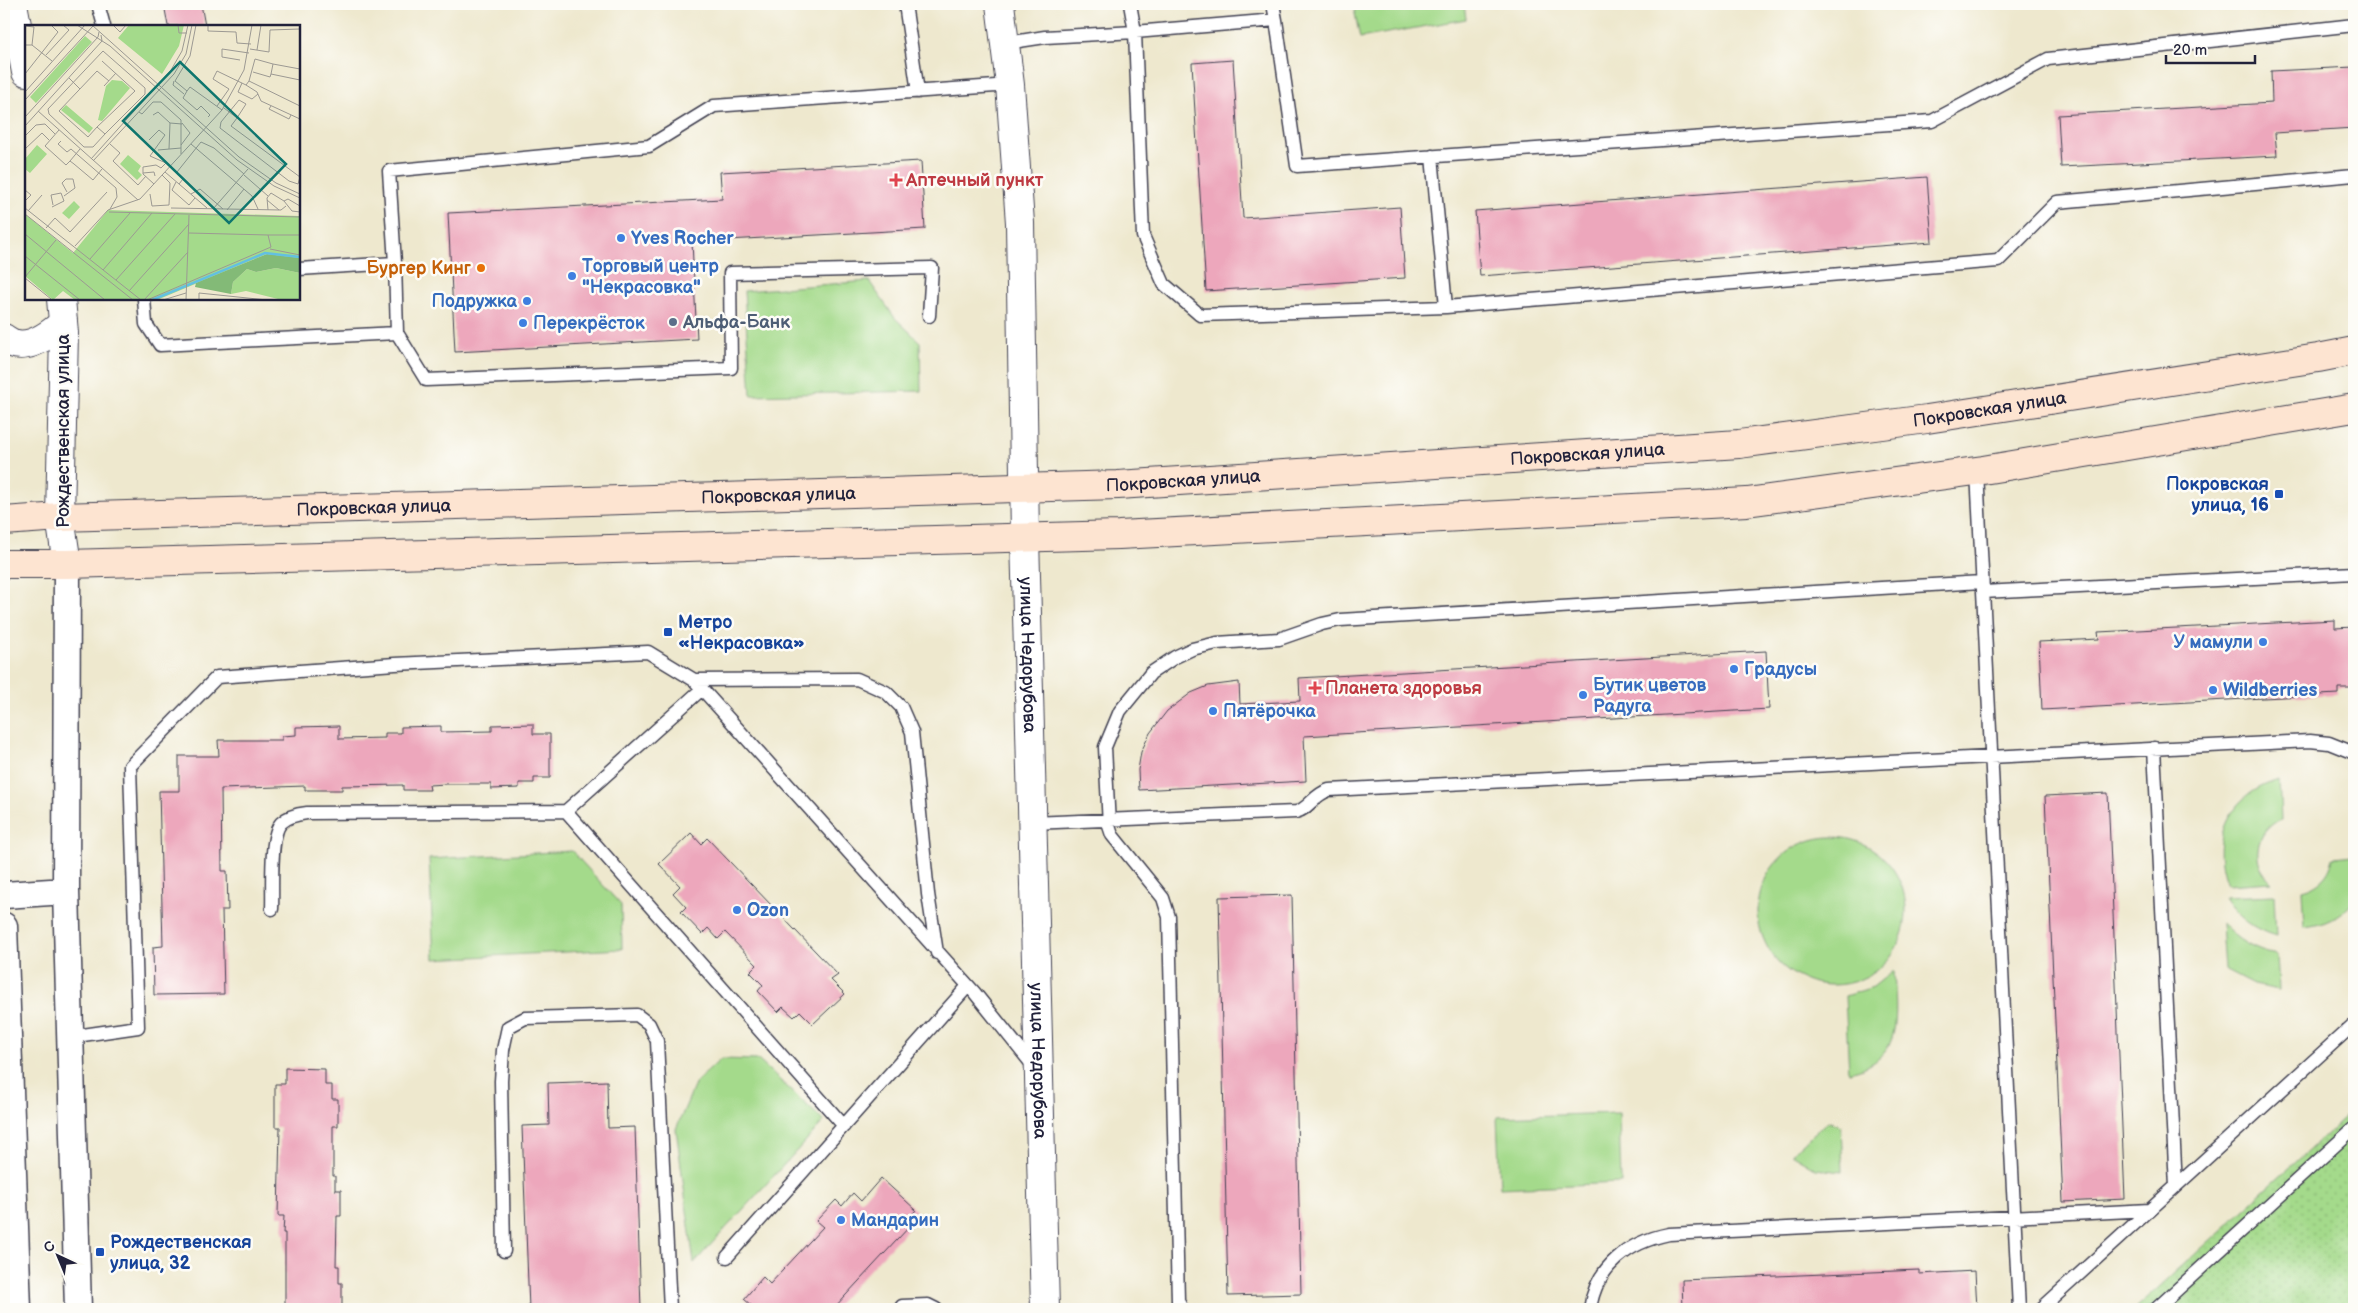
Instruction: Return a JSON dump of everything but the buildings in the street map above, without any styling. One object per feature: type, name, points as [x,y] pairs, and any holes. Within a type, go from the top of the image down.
[{"type":"main road","name":"Покровская улица","points":[[4,520],[1118,485],[1739,444],[1928,419],[2308,360],[2354,350]]},
{"type":"main road","points":[[4,564],[66,564],[1120,535],[1747,502],[1976,471],[2354,408]]},
{"type":"street","points":[[13,4],[25,67]]},
{"type":"street","name":"улица Недорубова","points":[[1000,4],[1007,43],[1020,223],[1025,537],[1038,1072],[1044,1205],[1045,1309]]},
{"type":"street","points":[[4,338],[9,343],[31,344],[47,337],[62,311]]},
{"type":"street","name":"Рождественская улица","points":[[62,311],[60,517],[66,564]]},
{"type":"street","points":[[66,564],[66,891],[78,1309]]},
{"type":"street","points":[[4,894],[66,891]]},
{"type":"street","points":[[4,926],[6,1044],[18,1309]]},
{"type":"lane","points":[[98,4],[104,25]]},
{"type":"lane","points":[[905,4],[918,92]]},
{"type":"lane","points":[[1130,4],[1135,32],[1143,236],[1164,284],[1200,315],[1446,307],[1998,261],[2057,202],[2354,175]]},
{"type":"lane","points":[[1273,4],[1297,166],[1932,121],[2048,59],[2354,25]]},
{"type":"lane","points":[[1007,43],[1045,37],[1135,32],[1276,20]]},
{"type":"lane","points":[[929,316],[932,268],[730,272],[731,368],[426,380],[397,334],[395,262],[389,171],[649,146],[714,106],[1010,85]]},
{"type":"lane","points":[[1432,156],[1446,307]]},
{"type":"lane","points":[[300,269],[395,262]]},
{"type":"lane","points":[[144,300],[146,324],[160,345],[397,334]]},
{"type":"lane","points":[[1976,471],[2018,1309]]},
{"type":"lane","points":[[1182,1309],[1178,1301],[1169,917],[1163,898],[1115,839],[1109,826],[1105,747],[1112,726],[1135,691],[1151,673],[1175,657],[1192,649],[1217,643],[1279,639],[1322,624],[1340,620],[1982,587],[2354,573]]},
{"type":"lane","points":[[69,1036],[138,1027],[130,766],[217,677],[396,664],[648,652],[698,684],[968,986],[1038,1072]]},
{"type":"lane","points":[[272,909],[275,837],[281,823],[293,815],[307,813],[566,811],[698,684],[856,678],[886,692],[901,707],[912,732],[928,894],[937,953]]},
{"type":"lane","points":[[1032,823],[1296,812],[1304,809],[1318,795],[1329,790],[2310,741],[2329,743],[2354,753]]},
{"type":"lane","points":[[2154,748],[2176,1186]]},
{"type":"lane","points":[[566,811],[844,1126]]},
{"type":"lane","points":[[726,1258],[968,986]]},
{"type":"lane","points":[[504,1251],[501,1081],[503,1050],[508,1027],[525,1018],[636,1014],[650,1024],[657,1041],[670,1309]]},
{"type":"lane","points":[[2041,1309],[2354,1024]]},
{"type":"lane","points":[[2156,1309],[2354,1128]]},
{"type":"lane","points":[[1590,1309],[1596,1286],[1611,1264],[1628,1249],[1653,1238],[1695,1233],[2150,1210]]},
{"type":"lane","points":[[900,1309],[902,1306],[928,1305],[936,1309]]},
{"type":"green space","points":[[1353,4],[1464,4],[1466,19],[1360,38]]},
{"type":"green space","points":[[869,281],[895,318],[920,342],[921,391],[751,395],[744,291]]},
{"type":"green space","points":[[2279,780],[2281,819],[2265,832],[2258,848],[2260,866],[2272,882],[2227,885],[2220,850],[2222,834],[2228,820],[2236,807],[2248,796],[2262,787]]},
{"type":"green space","points":[[1832,837],[1860,842],[1885,858],[1901,883],[1906,911],[1901,939],[1885,964],[1860,980],[1832,985],[1804,980],[1779,964],[1763,939],[1758,911],[1763,883],[1779,858],[1804,842]]},
{"type":"green space","points":[[572,851],[621,905],[622,949],[434,959],[429,859]]},
{"type":"green space","points":[[2354,855],[2354,901],[2338,916],[2304,927],[2302,890],[2314,886],[2327,874],[2333,857]]},
{"type":"green space","points":[[2274,895],[2276,936],[2260,930],[2246,921],[2224,897]]},
{"type":"green space","points":[[2221,923],[2246,944],[2261,951],[2277,955],[2279,990],[2253,985],[2224,970]]},
{"type":"green space","points":[[1894,970],[1895,1019],[1893,1033],[1888,1046],[1880,1057],[1867,1066],[1849,1072],[1845,996],[1873,987]]},
{"type":"green space","points":[[721,1059],[758,1060],[824,1121],[694,1263],[676,1129],[696,1082]]},
{"type":"green space","points":[[2354,1109],[2354,1309],[2135,1309]]},
{"type":"green space","points":[[1619,1113],[1621,1183],[1500,1188],[1497,1117]]},
{"type":"green space","points":[[1828,1121],[1841,1126],[1843,1172],[1816,1169],[1791,1154]]},
{"type":"place","name":"Аптечный пункт","points":[[896,180]]},
{"type":"place","name":"Yves Rocher","points":[[621,238]]},
{"type":"place","name":"Бургер Кинг","points":[[481,268]]},
{"type":"place","name":"Торговый центр \"Некрасовка\"","points":[[572,276]]},
{"type":"place","name":"Подружка","points":[[527,301]]},
{"type":"place","name":"Альфа-Банк","points":[[673,322]]},
{"type":"place","name":"Перекрёсток","points":[[523,323]]},
{"type":"place","name":"Покровская улица, 16","points":[[2279,494]]},
{"type":"place","name":"Метро «Некрасовка»","points":[[668,632]]},
{"type":"place","name":"У мамули","points":[[2263,642]]},
{"type":"place","name":"Градусы","points":[[1734,669]]},
{"type":"place","name":"Планета здоровья","points":[[1315,688]]},
{"type":"place","name":"Wildberries","points":[[2213,690]]},
{"type":"place","name":"Бутик цветов Радуга","points":[[1583,695]]},
{"type":"place","name":"Пятёрочка","points":[[1213,711]]},
{"type":"place","name":"Ozon","points":[[737,910]]},
{"type":"place","name":"Мандарин","points":[[841,1220]]},
{"type":"place","name":"Рождественская улица, 32","points":[[100,1252]]}]
